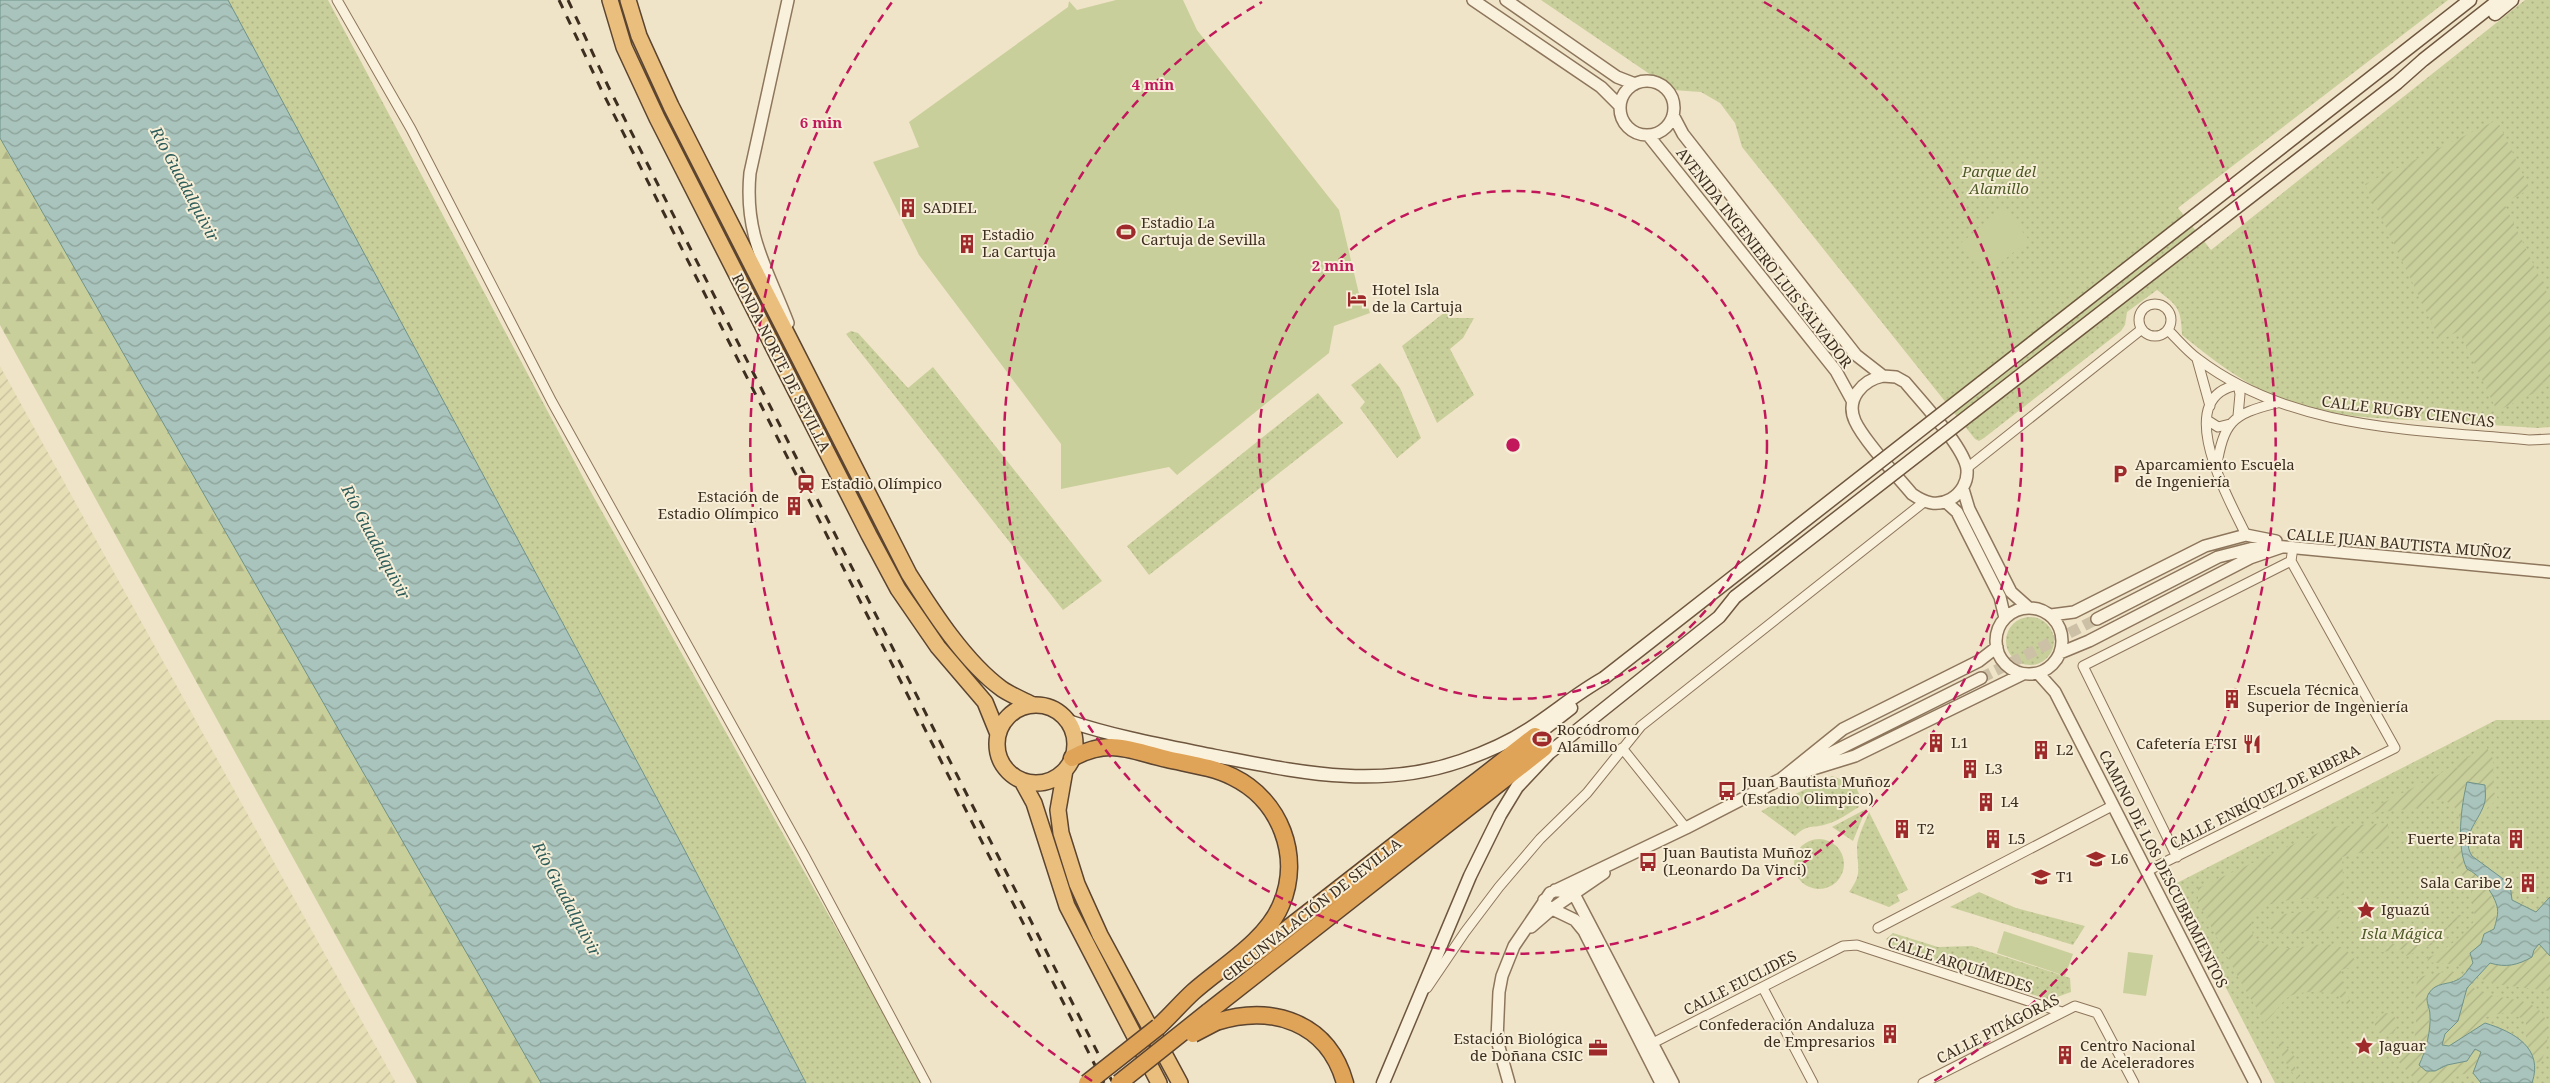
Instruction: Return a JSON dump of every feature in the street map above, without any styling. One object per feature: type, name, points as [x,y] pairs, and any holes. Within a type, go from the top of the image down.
[{"type":"highway","name":"RONDA NORTE DE SEVILLA","points":[[610,0],[624,48],[657,118],[869,535],[898,589],[932,638],[985,702],[998,734],[999,757],[1004,767],[1022,781],[1034,803],[1067,906],[1159,1083]]},
{"type":"highway","name":"RONDA NORTE DE SEVILLA","points":[[628,0],[639,36],[656,76],[909,574],[930,605],[988,677],[1003,690],[1033,705],[1051,707],[1059,711],[1068,721]]},
{"type":"highway","points":[[998,734],[1003,723],[1011,714],[1021,708],[1033,705]]},
{"type":"highway","points":[[1068,721],[1074,739],[1058,810],[1061,833],[1077,884],[1100,935],[1180,1083]]},
{"type":"highway","name":"CIRCUNVALACIÓN DE SEVILLA","points":[[1087,1083],[1158,1027],[1204,1006],[1539,741]]},
{"type":"highway","points":[[1022,781],[1046,782],[1089,749],[1109,746],[1219,772],[1252,788],[1268,805],[1280,824],[1287,847],[1289,871],[1281,905],[1276,916],[1252,943],[1204,1006],[1154,1055],[1119,1083]]},
{"type":"highway","points":[[1204,1006],[1232,1016],[1258,1013],[1277,1016],[1294,1022],[1325,1045],[1339,1064],[1345,1083]]},
{"type":"main road","points":[[1383,1083],[1470,876],[1500,815],[1518,787],[1539,741],[1604,678],[2470,0]]},
{"type":"main road","points":[[1068,721],[1093,729],[1200,753],[1303,773],[1351,778],[1384,777],[1413,773],[1460,761],[1496,746],[1539,741],[1719,618],[1736,598],[2397,84],[2423,60],[2499,0]]},
{"type":"main road","points":[[2397,84],[2430,65],[2512,0]]},
{"type":"street","points":[[337,0],[411,129],[552,402],[804,855],[926,1083]]},
{"type":"street","points":[[788,0],[750,173],[748,196],[759,256],[814,390]]},
{"type":"street","points":[[1473,0],[1600,87],[1620,106],[1624,123],[1630,130],[1648,135],[1664,129],[1673,116],[1674,107],[1667,91],[1652,82],[1635,84],[1617,77],[1506,0]]},
{"type":"street","points":[[1620,106],[1628,90],[1635,84]]},
{"type":"street","name":"AVENIDA INGENIERO LUIS SALVADOR","points":[[1673,116],[1684,134],[1856,355],[1883,376]]},
{"type":"street","name":"AVENIDA INGENIERO LUIS SALVADOR","points":[[1648,135],[1836,371],[1853,402],[1855,422],[1912,494],[1924,502]]},
{"type":"street","points":[[2154,304],[2165,306],[2172,320],[2168,330],[2155,336],[2142,329],[2139,320],[2142,311],[2154,304]]},
{"type":"street","points":[[1967,468],[2142,329]]},
{"type":"street","name":"CALLE RUGBY CIENCIAS","points":[[2168,330],[2197,359],[2238,385],[2277,403],[2331,419],[2371,425],[2529,440],[2550,439]]},
{"type":"street","points":[[2197,359],[2210,406]]},
{"type":"street","points":[[1853,402],[1864,383],[1883,376],[1896,377],[1906,382],[1961,452],[1967,468],[1963,489],[1969,509],[2011,592],[2029,608]]},
{"type":"street","points":[[2238,416],[2240,394],[2238,385],[2218,393],[2210,406],[2207,420],[2209,449],[2246,535]]},
{"type":"street","points":[[2216,469],[2220,443],[2230,424],[2238,416],[2277,403]]},
{"type":"street","points":[[2207,420],[2218,427],[2230,424]]},
{"type":"street","points":[[1413,1010],[1465,932],[1499,887],[1540,839],[1587,793],[1641,726],[1924,502],[1946,502],[1963,489]]},
{"type":"street","points":[[1946,502],[1957,512],[1994,584],[2000,597],[2005,618]]},
{"type":"street","points":[[2051,615],[2074,612],[2205,546],[2246,535],[2274,539],[2288,546]]},
{"type":"street","points":[[2097,619],[2218,557],[2265,545],[2288,546]]},
{"type":"street","points":[[2177,857],[2083,666],[2291,561],[2288,546]]},
{"type":"street","name":"CALLE JUAN BAUTISTA MUÑOZ","points":[[2060,653],[2088,641],[2250,558],[2288,546],[2550,572]]},
{"type":"street","name":"CALLE ENRÍQUEZ DE RIBERA","points":[[2147,871],[2395,748],[2291,561]]},
{"type":"street","points":[[1781,779],[1855,756],[2023,674],[2038,673],[2048,669],[2060,653],[2062,633],[2051,615],[2044,611],[2029,608],[2016,610],[2005,618],[1996,637],[1996,647],[2006,664],[2023,674]]},
{"type":"street","points":[[1781,779],[1844,730],[1979,661],[1996,647]]},
{"type":"street","name":"CAMINO DE LOS DESCUBRIMIENTOS","points":[[2038,673],[2055,692],[2255,1083]]},
{"type":"street","points":[[1509,1083],[1497,1040],[1496,1009],[1502,976],[1520,936],[1560,893],[1624,858],[1981,678]]},
{"type":"street","points":[[1622,748],[1686,828]]},
{"type":"street","points":[[1878,928],[2112,806]]},
{"type":"street","points":[[1560,893],[1574,894],[1624,858]]},
{"type":"street","points":[[1574,894],[1648,1045],[1661,1083]]},
{"type":"street","points":[[1549,904],[1574,920],[1584,931],[1648,1045],[1674,1083]]},
{"type":"street","name":"CALLE EUCLIDES","points":[[1648,1045],[1850,944]]},
{"type":"street","name":"CALLE ARQUÍMEDES","points":[[1850,944],[1857,944],[2062,1012]]},
{"type":"street","points":[[1764,988],[1813,1083]]},
{"type":"street","name":"CALLE PITÁGORAS","points":[[1923,1083],[2075,1006],[2097,1013],[2134,1083]]},
{"type":"shaded area","points":[[0,366],[396,1083],[0,1083]]},
{"type":"green space","points":[[227,0],[328,0],[587,485],[923,1083],[806,1083],[683,847]]},
{"type":"green space","name":"Estadio La Cartuja de Sevilla","points":[[1116,0],[1183,0],[1197,30],[1339,210],[1360,298],[1365,298],[1370,313],[1334,326],[1329,353],[1177,475],[1169,467],[1061,489],[1061,444],[919,255],[873,162],[919,147],[909,122],[1068,7],[1069,1],[1077,10]]},
{"type":"green space","name":"Parque del Alamillo","points":[[1541,0],[2448,0],[2178,208],[2211,250],[2525,0],[2550,0],[2550,427],[2538,428],[2359,417],[2291,402],[2274,396],[2238,376],[2182,335],[2181,319],[2177,308],[2157,290],[2127,312],[2125,325],[2121,331],[1979,441],[1975,439],[1742,147],[1735,123],[1720,103],[1701,92],[1673,90]]},
{"type":"green space","points":[[2497,120],[2530,189],[2504,203],[2550,299],[2550,385],[2497,411],[2459,331],[2440,340],[2365,184]]},
{"type":"green space","points":[[0,138],[541,1083],[417,1083],[0,325]]},
{"type":"green space","points":[[2004,208],[2029,240],[1986,274],[1961,243]]},
{"type":"green space","points":[[1445,312],[1452,318],[1474,318],[1463,338],[1450,349],[1474,395],[1437,423],[1402,346]]},
{"type":"green space","points":[[851,331],[858,333],[908,388],[933,367],[1102,581],[1063,610],[846,334]]},
{"type":"green space","points":[[1380,363],[1400,388],[1421,438],[1397,458],[1360,408],[1365,402],[1351,385]]},
{"type":"green space","points":[[1318,393],[1343,423],[1149,575],[1127,546]]},
{"type":"green space","points":[[2030,617],[2039,619],[2047,624],[2052,632],[2054,641],[2052,650],[2047,658],[2039,663],[2030,665],[2021,663],[2013,658],[2008,650],[2006,641],[2008,632],[2013,624],[2021,619]]},
{"type":"green space","name":"Isla Mágica","points":[[2496,720],[2550,720],[2550,1083],[2275,1083],[2173,885]]},
{"type":"green space","points":[[2486,746],[2493,759],[2494,792],[2498,799],[2487,808],[2474,827],[2485,801],[2462,823],[2451,804],[2442,800],[2432,800],[2423,804],[2420,808],[2361,814],[2436,776]]},
{"type":"green space","points":[[1832,776],[1855,785],[1861,798],[1856,801],[1859,807],[1835,821],[1804,829],[1795,836],[1761,811]]},
{"type":"green space","points":[[1866,809],[1853,841],[1832,827]]},
{"type":"green space","points":[[1869,812],[1908,890],[1897,895],[1900,901],[1889,907],[1849,892],[1858,875],[1857,846]]},
{"type":"green space","points":[[2388,823],[2389,846],[2342,857],[2344,895],[2289,900],[2267,905],[2251,919],[2253,937],[2266,944],[2290,948],[2322,944],[2333,945],[2345,949],[2359,965],[2341,970],[2343,987],[2352,1004],[2349,1006],[2338,996],[2332,994],[2311,992],[2297,994],[2287,998],[2265,1022],[2243,986],[2198,902],[2198,888],[2331,827]]},
{"type":"green space","points":[[2454,837],[2460,840],[2464,864],[2479,877],[2490,892],[2496,919],[2494,929],[2484,934],[2481,944],[2470,953],[2473,963],[2467,971],[2458,965],[2427,962],[2429,957],[2443,951],[2469,929],[2475,919],[2472,893],[2451,853]]},
{"type":"green space","points":[[1819,839],[1829,841],[1837,846],[1842,854],[1844,864],[1842,874],[1837,882],[1829,887],[1819,889],[1809,887],[1801,882],[1796,874],[1794,864],[1796,854],[1801,846],[1809,841]]},
{"type":"green space","points":[[1979,892],[2016,908],[2085,926],[2073,945],[1950,907]]},
{"type":"green space","points":[[2343,910],[2330,930],[2277,933],[2268,927],[2274,915]]},
{"type":"green space","points":[[2455,914],[2465,916],[2442,940],[2406,956],[2404,949],[2382,952],[2383,942],[2399,945],[2438,934]]},
{"type":"green space","points":[[2004,931],[2073,954],[2065,976],[1997,953]]},
{"type":"green space","points":[[1893,933],[1938,947],[1972,946],[2070,978],[2071,992],[2049,1000],[1893,948],[1886,939]]},
{"type":"green space","points":[[2539,944],[2550,956],[2550,991],[2494,984],[2477,977],[2490,963],[2521,963],[2532,957],[2534,950]]},
{"type":"green space","points":[[2128,952],[2153,955],[2146,996],[2123,993]]},
{"type":"green space","points":[[2450,971],[2460,977],[2451,981],[2426,1001],[2429,1025],[2425,1050],[2419,1065],[2435,1071],[2447,1065],[2456,1064],[2475,1049],[2481,1051],[2473,1073],[2456,1075],[2450,1083],[2418,1083],[2399,1062],[2412,1045],[2415,1035],[2416,985],[2418,977]]},
{"type":"green space","points":[[2470,985],[2479,991],[2527,1003],[2537,1008],[2544,1016],[2547,1029],[2547,1046],[2541,1062],[2533,1063],[2526,1038],[2526,1020],[2507,1012],[2486,1017],[2485,1023],[2449,1046],[2442,1046],[2445,1034],[2458,1021]]},
{"type":"green space","points":[[2386,1013],[2394,1016],[2397,1024],[2394,1032],[2386,1035],[2378,1032],[2375,1024],[2378,1016]]},
{"type":"green space","points":[[2277,1037],[2295,1057],[2295,1068],[2306,1083],[2299,1083],[2282,1056]]},
{"type":"water","name":"Río Guadalquivir","points":[[0,0],[228,0],[683,847],[806,1083],[541,1083],[0,138]]},
{"type":"water","points":[[2467,782],[2485,785],[2483,808],[2469,834],[2468,841],[2472,856],[2510,884],[2512,900],[2536,912],[2550,897],[2550,956],[2539,944],[2534,950],[2532,957],[2522,962],[2512,965],[2490,963],[2467,988],[2458,1021],[2445,1034],[2442,1045],[2449,1046],[2485,1023],[2506,1031],[2524,1043],[2530,1051],[2534,1060],[2535,1071],[2532,1083],[2481,1083],[2473,1073],[2481,1052],[2475,1049],[2467,1061],[2447,1065],[2435,1071],[2426,1071],[2419,1065],[2426,1047],[2430,1027],[2428,996],[2435,987],[2453,982],[2464,975],[2473,963],[2470,953],[2481,944],[2484,934],[2494,929],[2497,918],[2497,906],[2492,895],[2481,879],[2467,869],[2464,860],[2461,826]]},
{"type":"tunnel","points":[[1981,678],[2097,619]]},
{"type":"railway","points":[[559,0],[601,89],[1104,1083]]},
{"type":"railway","points":[[568,0],[608,86],[1113,1083]]},
{"type":"place","name":"SADIEL","points":[[908,208]]},
{"type":"place","name":"Estadio La Cartuja de Sevilla","points":[[1126,232]]},
{"type":"place","name":"Estadio La Cartuja","points":[[967,244]]},
{"type":"place","name":"Hotel Isla de la Cartuja","points":[[1357,299]]},
{"type":"place","name":"Aparcamiento Escuela de Ingeniería","points":[[2120,474]]},
{"type":"place","name":"Estadio Olímpico","points":[[806,484]]},
{"type":"place","name":"Estación de Estadio Olímpico","points":[[794,506]]},
{"type":"place","name":"Escuela Técnica Superior de Ingeniería","points":[[2232,699]]},
{"type":"place","name":"Rocódromo Alamillo","points":[[1542,739]]},
{"type":"place","name":"L1","points":[[1936,743]]},
{"type":"place","name":"Cafetería ETSI","points":[[2252,744]]},
{"type":"place","name":"L2","points":[[2041,750]]},
{"type":"place","name":"L3","points":[[1970,769]]},
{"type":"place","name":"Juan Bautista Muñoz (Estadio Olimpico)","points":[[1727,791]]},
{"type":"place","name":"L4","points":[[1986,802]]},
{"type":"place","name":"T2","points":[[1902,829]]},
{"type":"place","name":"L5","points":[[1993,839]]},
{"type":"place","name":"Fuerte Pirata","points":[[2516,839]]},
{"type":"place","name":"L6","points":[[2096,859]]},
{"type":"place","name":"Juan Bautista Muñoz (Leonardo Da Vinci)","points":[[1648,862]]},
{"type":"place","name":"T1","points":[[2041,877]]},
{"type":"place","name":"Sala Caribe 2","points":[[2528,883]]},
{"type":"place","name":"Iguazú","points":[[2366,910]]},
{"type":"place","name":"Confederación Andaluza de Empresarios","points":[[1890,1034]]},
{"type":"place","name":"Jaguar","points":[[2364,1046]]},
{"type":"place","name":"Estación Biológica de Doñana CSIC","points":[[1598,1048]]},
{"type":"place","name":"Centro Nacional de Aceleradores","points":[[2065,1055]]}]
